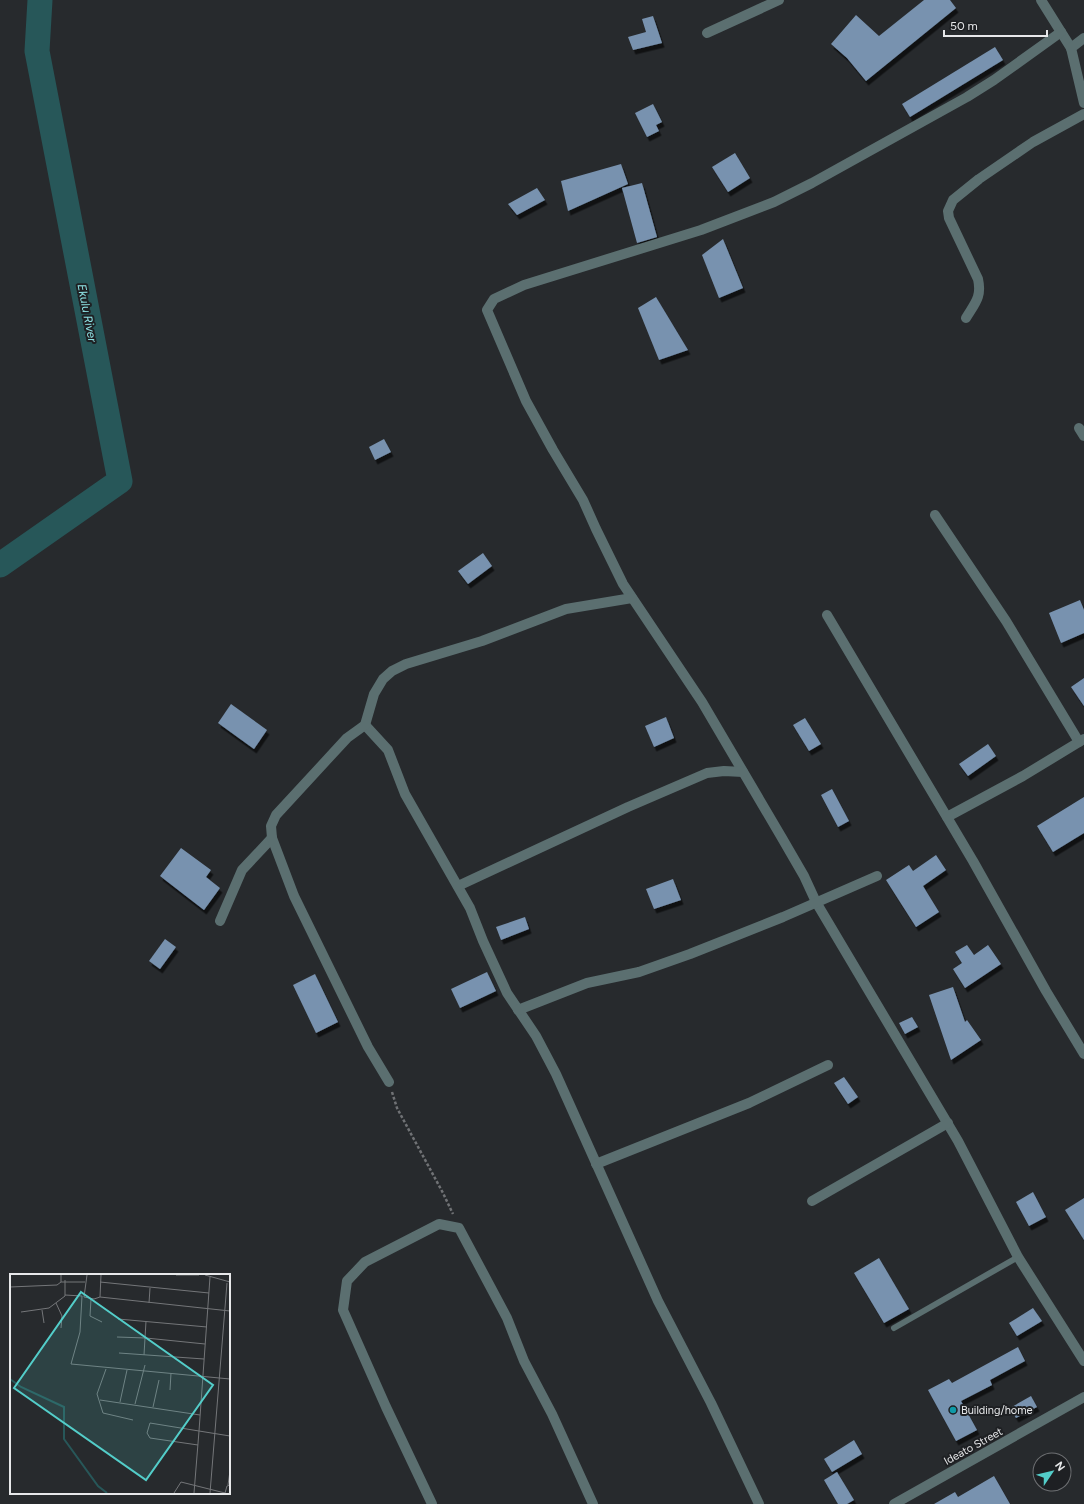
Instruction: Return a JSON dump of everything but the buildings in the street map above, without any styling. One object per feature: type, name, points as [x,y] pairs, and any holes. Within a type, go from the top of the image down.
[{"type":"street","points":[[707,34],[779,0]]},
{"type":"street","points":[[1041,0],[1071,48],[1084,103]]},
{"type":"street","points":[[1060,32],[994,80],[967,97],[812,183],[774,202],[701,230],[524,285],[494,299],[487,310],[526,401],[553,450],[584,500],[623,584],[702,702],[800,869],[816,902],[948,1124],[1018,1257],[1084,1361]]},
{"type":"street","points":[[1071,48],[1084,38]]},
{"type":"street","points":[[966,318],[979,298],[980,289],[978,279],[949,218],[948,211],[953,200],[1033,142],[1084,114]]},
{"type":"street","points":[[935,515],[1006,622],[1081,740],[1012,782],[947,817]]},
{"type":"street","points":[[389,1082],[368,1047],[294,896],[272,838],[271,826],[276,815],[347,738],[365,725],[374,694],[383,679],[392,671],[406,664],[482,641],[566,609],[632,598]]},
{"type":"street","points":[[827,615],[947,817],[1084,1054]]},
{"type":"street","points":[[365,725],[388,750],[405,794],[470,908],[483,941],[507,993],[536,1036],[556,1074],[658,1301],[711,1403],[759,1504]]},
{"type":"street","points":[[458,886],[628,807],[707,774],[743,772]]},
{"type":"street","points":[[220,920],[242,870],[272,838]]},
{"type":"street","points":[[518,1010],[587,983],[639,972],[690,954],[783,917],[876,876]]},
{"type":"street","points":[[596,1164],[749,1103],[828,1065]]},
{"type":"street","points":[[812,1201],[948,1124]]},
{"type":"street","points":[[432,1504],[386,1407],[343,1310],[347,1281],[365,1262],[439,1224],[459,1228],[507,1318],[524,1362],[552,1414],[593,1504]]},
{"type":"street","name":"Ideato Street","points":[[894,1504],[1084,1397]]},
{"type":"lane","points":[[894,1328],[1018,1257]]},
{"type":"path","points":[[389,1082],[397,1108],[443,1193],[459,1228]]},
{"type":"waterway","name":"Ekulu River","points":[[0,565],[120,481],[37,51],[40,0]]},
{"type":"place","name":"Building/home","points":[[953,1410]]}]
